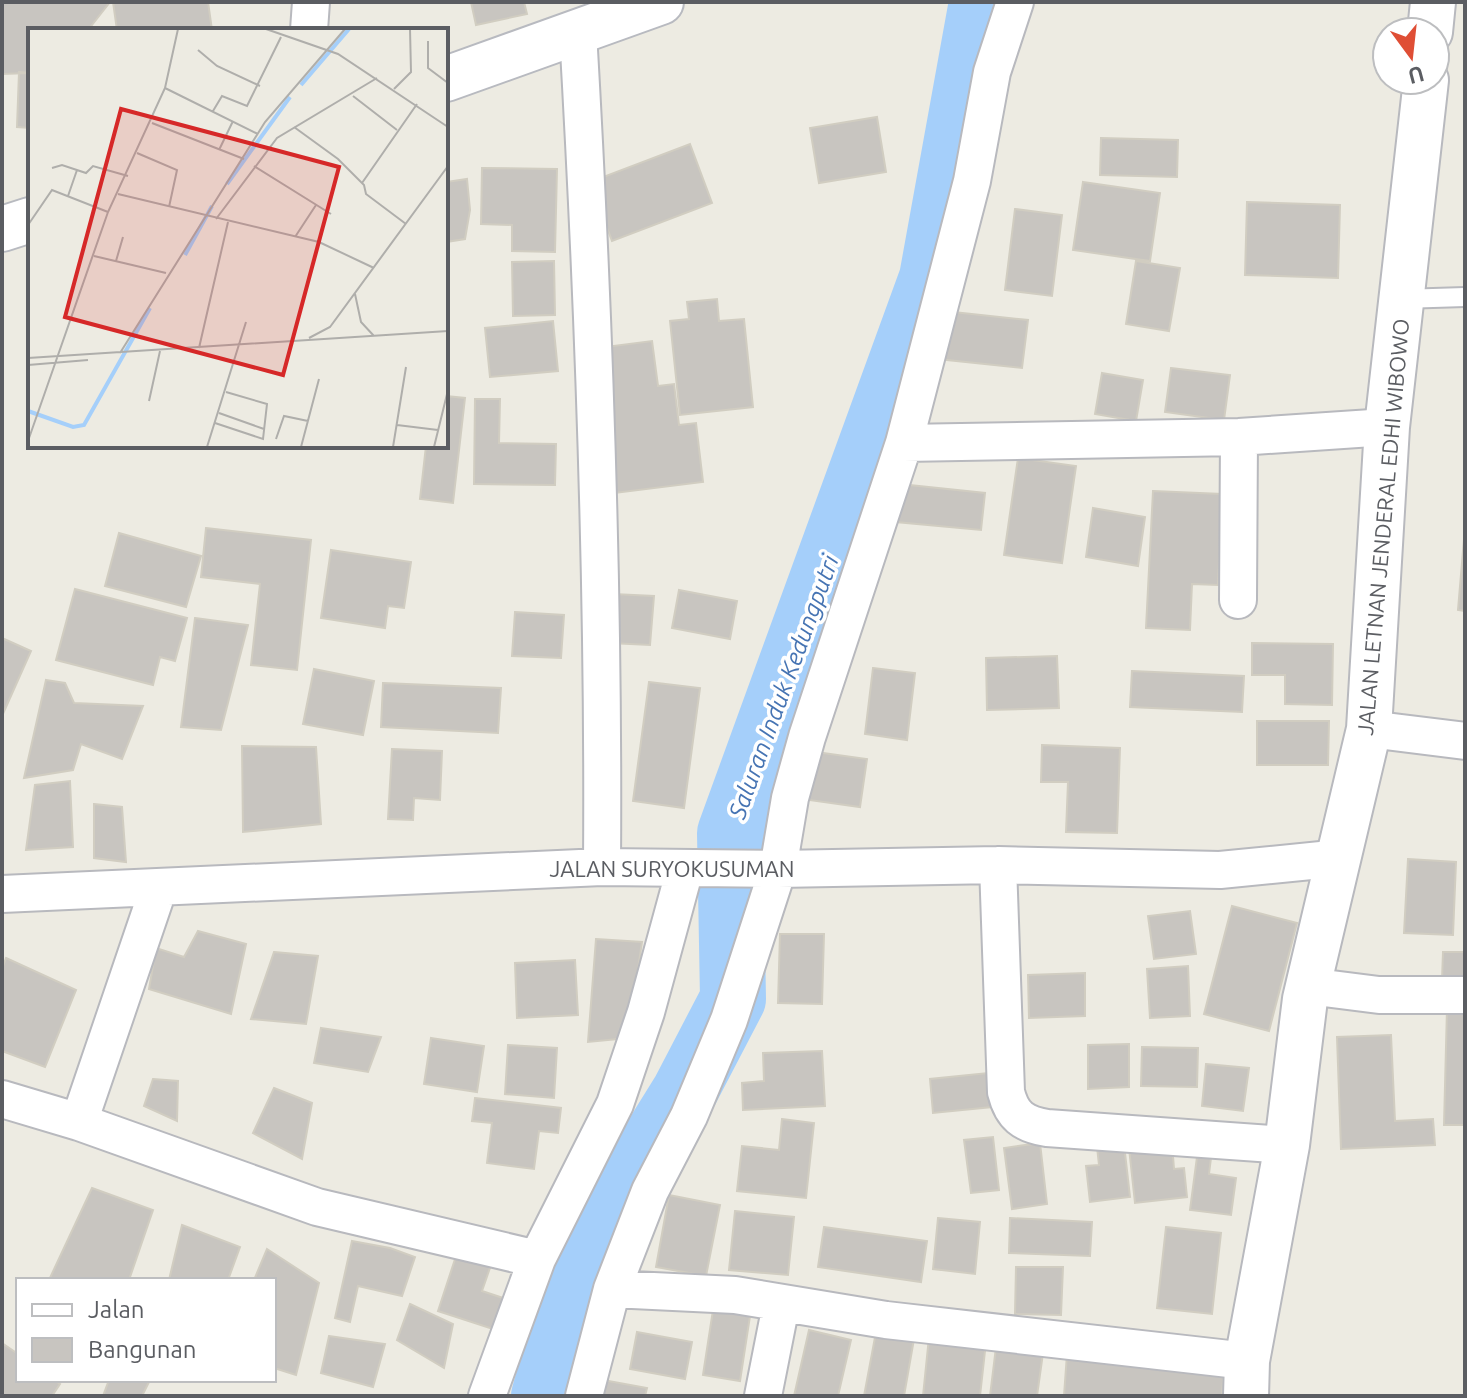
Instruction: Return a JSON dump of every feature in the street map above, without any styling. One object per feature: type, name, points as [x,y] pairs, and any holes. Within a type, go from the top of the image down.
[{"type":"street","points":[[309,28],[311,2]]},
{"type":"street","points":[[448,78],[661,2]]},
{"type":"street","points":[[584,1396],[612,1289],[650,1191],[689,1116],[729,1020],[768,868],[807,737],[904,443],[972,181],[992,72],[1015,2]]},
{"type":"street","points":[[578,32],[594,315],[604,673],[602,867]]},
{"type":"street","name":"JALAN LETNAN JENDERAL EDHI WIBOWO","points":[[1247,1378],[1287,1145],[1308,986],[1341,858],[1369,729],[1387,427],[1424,96]]},
{"type":"street","points":[[2,229],[28,221]]},
{"type":"street","points":[[904,443],[1239,437],[1387,427]]},
{"type":"street","points":[[1238,600],[1239,437]]},
{"type":"street","points":[[1369,729],[1465,741]]},
{"type":"street","name":"JALAN SURYOKUSUMAN","points":[[2,894],[158,890],[602,867],[998,865],[1220,870],[1341,858]]},
{"type":"street","points":[[998,865],[1006,1092],[1011,1111],[1030,1125],[1047,1128],[1287,1145]]},
{"type":"street","points":[[487,1396],[537,1259],[615,1104],[700,868]]},
{"type":"street","points":[[79,1122],[158,890]]},
{"type":"street","points":[[1308,986],[1379,995],[1465,995]]},
{"type":"street","points":[[2,1099],[79,1122],[317,1207],[537,1259]]},
{"type":"street","points":[[612,1289],[735,1295],[781,1305],[1247,1378]]},
{"type":"street","points":[[763,1396],[781,1305]]},
{"type":"lane","points":[[1401,299],[1465,297]]},
{"type":"building","points":[[3,2],[110,2],[90,28],[28,28],[28,73],[2,74]]},
{"type":"building","points":[[113,2],[208,2],[212,28],[117,28]]},
{"type":"building","points":[[471,2],[524,2],[527,14],[476,25]]},
{"type":"building","points":[[19,72],[28,73],[28,128],[17,127]]},
{"type":"building","points":[[877,117],[886,172],[819,183],[810,128]]},
{"type":"building","points":[[1101,138],[1178,140],[1177,177],[1100,175]]},
{"type":"building","points":[[690,144],[712,203],[612,241],[590,182]]},
{"type":"building","points":[[482,168],[557,169],[555,252],[512,251],[512,225],[481,224]]},
{"type":"building","points":[[467,179],[470,210],[465,239],[448,242],[448,182]]},
{"type":"building","points":[[1083,182],[1160,193],[1150,261],[1073,250]]},
{"type":"building","points":[[1247,202],[1340,205],[1338,278],[1245,275]]},
{"type":"building","points":[[1015,209],[1062,215],[1052,296],[1005,290]]},
{"type":"building","points":[[554,261],[555,315],[513,316],[512,262]]},
{"type":"building","points":[[1136,261],[1180,268],[1169,331],[1126,324]]},
{"type":"building","points":[[717,299],[719,321],[744,319],[753,407],[680,415],[670,321],[689,319],[687,302]]},
{"type":"building","points":[[944,311],[1028,320],[1022,368],[938,359]]},
{"type":"building","points":[[553,321],[558,371],[490,377],[485,328]]},
{"type":"building","points":[[652,341],[658,386],[674,384],[679,425],[696,423],[703,482],[615,493],[597,348]]},
{"type":"building","points":[[1171,368],[1230,375],[1224,420],[1165,412]]},
{"type":"building","points":[[1102,373],[1143,380],[1136,421],[1095,414]]},
{"type":"building","points":[[448,396],[465,398],[453,503],[420,499],[426,448],[448,448]]},
{"type":"building","points":[[475,399],[500,399],[499,443],[556,444],[555,485],[474,484]]},
{"type":"building","points":[[1018,458],[1076,466],[1062,563],[1004,555]]},
{"type":"building","points":[[900,484],[985,493],[981,530],[896,522]]},
{"type":"building","points":[[1153,491],[1222,494],[1218,585],[1192,584],[1190,630],[1146,628]]},
{"type":"building","points":[[1093,508],[1145,517],[1138,566],[1086,557]]},
{"type":"building","points":[[1465,527],[1465,611],[1458,610]]},
{"type":"building","points":[[206,528],[311,540],[297,670],[251,665],[260,584],[201,577]]},
{"type":"building","points":[[119,533],[201,556],[186,607],[105,586]]},
{"type":"building","points":[[331,550],[411,562],[404,608],[388,606],[385,628],[321,618]]},
{"type":"building","points":[[75,589],[187,618],[175,661],[160,657],[153,685],[56,660]]},
{"type":"building","points":[[679,590],[737,601],[730,639],[672,628]]},
{"type":"building","points":[[613,594],[654,596],[650,645],[610,643]]},
{"type":"building","points":[[515,612],[564,615],[561,658],[512,656]]},
{"type":"building","points":[[195,618],[248,625],[221,730],[181,727]]},
{"type":"building","points":[[2,638],[31,651],[2,716]]},
{"type":"building","points":[[1252,643],[1333,644],[1332,705],[1285,704],[1285,675],[1252,675]]},
{"type":"building","points":[[1057,656],[1059,708],[987,710],[986,658]]},
{"type":"building","points":[[873,668],[915,673],[907,740],[865,734]]},
{"type":"building","points":[[314,669],[374,681],[363,735],[303,724]]},
{"type":"building","points":[[1132,671],[1244,676],[1242,712],[1130,707]]},
{"type":"building","points":[[46,680],[65,683],[74,703],[143,706],[122,759],[81,744],[73,770],[24,778]]},
{"type":"building","points":[[649,682],[700,688],[684,808],[633,801]]},
{"type":"building","points":[[383,683],[501,688],[498,733],[381,727]]},
{"type":"building","points":[[1257,721],[1329,721],[1328,765],[1257,765]]},
{"type":"building","points":[[1042,745],[1120,748],[1117,833],[1066,832],[1068,782],[1041,782]]},
{"type":"building","points":[[242,746],[316,747],[321,824],[243,832]]},
{"type":"building","points":[[392,749],[442,751],[440,800],[414,798],[413,820],[388,819]]},
{"type":"building","points":[[816,752],[867,759],[860,807],[809,800]]},
{"type":"building","points":[[70,781],[73,847],[26,850],[35,785]]},
{"type":"building","points":[[94,804],[122,807],[126,862],[94,858]]},
{"type":"building","points":[[1408,859],[1456,862],[1453,935],[1404,933]]},
{"type":"building","points":[[1232,906],[1297,923],[1269,1031],[1204,1014]]},
{"type":"building","points":[[1190,911],[1196,954],[1154,959],[1148,916]]},
{"type":"building","points":[[198,931],[246,944],[231,1014],[149,989],[156,948],[184,957]]},
{"type":"building","points":[[780,934],[824,934],[822,1004],[778,1003]]},
{"type":"building","points":[[596,939],[642,942],[628,1038],[588,1042]]},
{"type":"building","points":[[274,952],[318,956],[306,1024],[251,1019]]},
{"type":"building","points":[[1443,952],[1465,952],[1465,981],[1442,980]]},
{"type":"building","points":[[6,958],[76,990],[45,1067],[2,1051],[2,969]]},
{"type":"building","points":[[575,960],[578,1015],[517,1018],[515,963]]},
{"type":"building","points":[[1188,966],[1190,1016],[1150,1018],[1147,969]]},
{"type":"building","points":[[1085,973],[1085,1016],[1029,1018],[1028,975]]},
{"type":"building","points":[[1447,1008],[1465,1008],[1465,1125],[1444,1125]]},
{"type":"building","points":[[321,1028],[381,1037],[368,1072],[314,1063]]},
{"type":"building","points":[[1391,1035],[1395,1121],[1433,1119],[1435,1145],[1341,1149],[1337,1037]]},
{"type":"building","points":[[431,1038],[484,1046],[477,1092],[424,1084]]},
{"type":"building","points":[[1129,1044],[1129,1087],[1088,1089],[1088,1045]]},
{"type":"building","points":[[508,1045],[557,1048],[554,1098],[505,1094]]},
{"type":"building","points":[[1142,1047],[1198,1048],[1197,1087],[1141,1086]]},
{"type":"building","points":[[822,1051],[825,1106],[743,1110],[742,1083],[764,1081],[763,1053]]},
{"type":"building","points":[[1206,1064],[1249,1068],[1243,1111],[1202,1106]]},
{"type":"building","points":[[988,1073],[992,1107],[933,1113],[930,1079]]},
{"type":"building","points":[[153,1079],[178,1081],[177,1121],[144,1106]]},
{"type":"building","points":[[274,1088],[312,1103],[302,1159],[253,1133]]},
{"type":"building","points":[[475,1098],[561,1108],[558,1133],[539,1131],[534,1169],[487,1163],[492,1123],[472,1121]]},
{"type":"building","points":[[782,1119],[814,1123],[806,1198],[737,1191],[742,1146],[779,1150]]},
{"type":"building","points":[[993,1137],[999,1190],[971,1193],[964,1140]]},
{"type":"building","points":[[1040,1143],[1047,1204],[1012,1209],[1004,1148]]},
{"type":"building","points":[[1172,1143],[1174,1169],[1184,1168],[1187,1197],[1135,1203],[1129,1148]]},
{"type":"building","points":[[1124,1144],[1130,1197],[1090,1202],[1086,1166],[1099,1165],[1097,1147]]},
{"type":"building","points":[[1197,1157],[1211,1158],[1209,1174],[1236,1178],[1231,1215],[1190,1210]]},
{"type":"building","points":[[92,1188],[153,1210],[130,1278],[50,1278]]},
{"type":"building","points":[[669,1195],[720,1205],[706,1276],[656,1267]]},
{"type":"building","points":[[735,1211],[794,1217],[788,1275],[729,1270]]},
{"type":"building","points":[[938,1218],[980,1222],[975,1274],[933,1269]]},
{"type":"building","points":[[1010,1218],[1092,1222],[1090,1256],[1009,1253]]},
{"type":"building","points":[[182,1225],[240,1247],[229,1278],[169,1278]]},
{"type":"building","points":[[824,1227],[927,1241],[921,1282],[818,1267]]},
{"type":"building","points":[[1166,1227],[1221,1233],[1212,1314],[1157,1308]]},
{"type":"building","points":[[352,1241],[390,1248],[415,1257],[402,1296],[358,1286],[350,1322],[335,1318]]},
{"type":"building","points":[[267,1249],[319,1283],[296,1375],[276,1369],[276,1278],[255,1278]]},
{"type":"building","points":[[458,1250],[492,1262],[482,1291],[506,1299],[496,1330],[438,1311]]},
{"type":"building","points":[[1016,1267],[1063,1267],[1061,1315],[1015,1314]]},
{"type":"building","points":[[410,1304],[453,1324],[444,1368],[397,1340]]},
{"type":"building","points":[[713,1310],[750,1316],[740,1381],[703,1375]]},
{"type":"building","points":[[809,1330],[851,1340],[838,1396],[794,1396]]},
{"type":"building","points":[[637,1332],[692,1342],[685,1379],[630,1369]]},
{"type":"building","points":[[876,1332],[914,1339],[904,1396],[864,1396]]},
{"type":"building","points":[[329,1336],[385,1344],[373,1387],[321,1373]]},
{"type":"building","points":[[929,1337],[986,1342],[980,1396],[923,1396]]},
{"type":"building","points":[[2,1343],[16,1353],[16,1382],[60,1384],[52,1396],[2,1396]]},
{"type":"building","points":[[996,1347],[1043,1353],[1037,1396],[990,1396]]},
{"type":"building","points":[[1067,1354],[1224,1366],[1222,1396],[1064,1396]]},
{"type":"building","points":[[603,1380],[647,1388],[645,1396],[599,1396]]},
{"type":"building","points":[[108,1382],[149,1382],[142,1396],[103,1396]]},
{"type":"waterway","name":"Saluran Induk Kedungputri","points":[[544,1396],[562,1331],[625,1188],[684,1093],[733,999],[730,833],[932,278],[982,2]]}]
